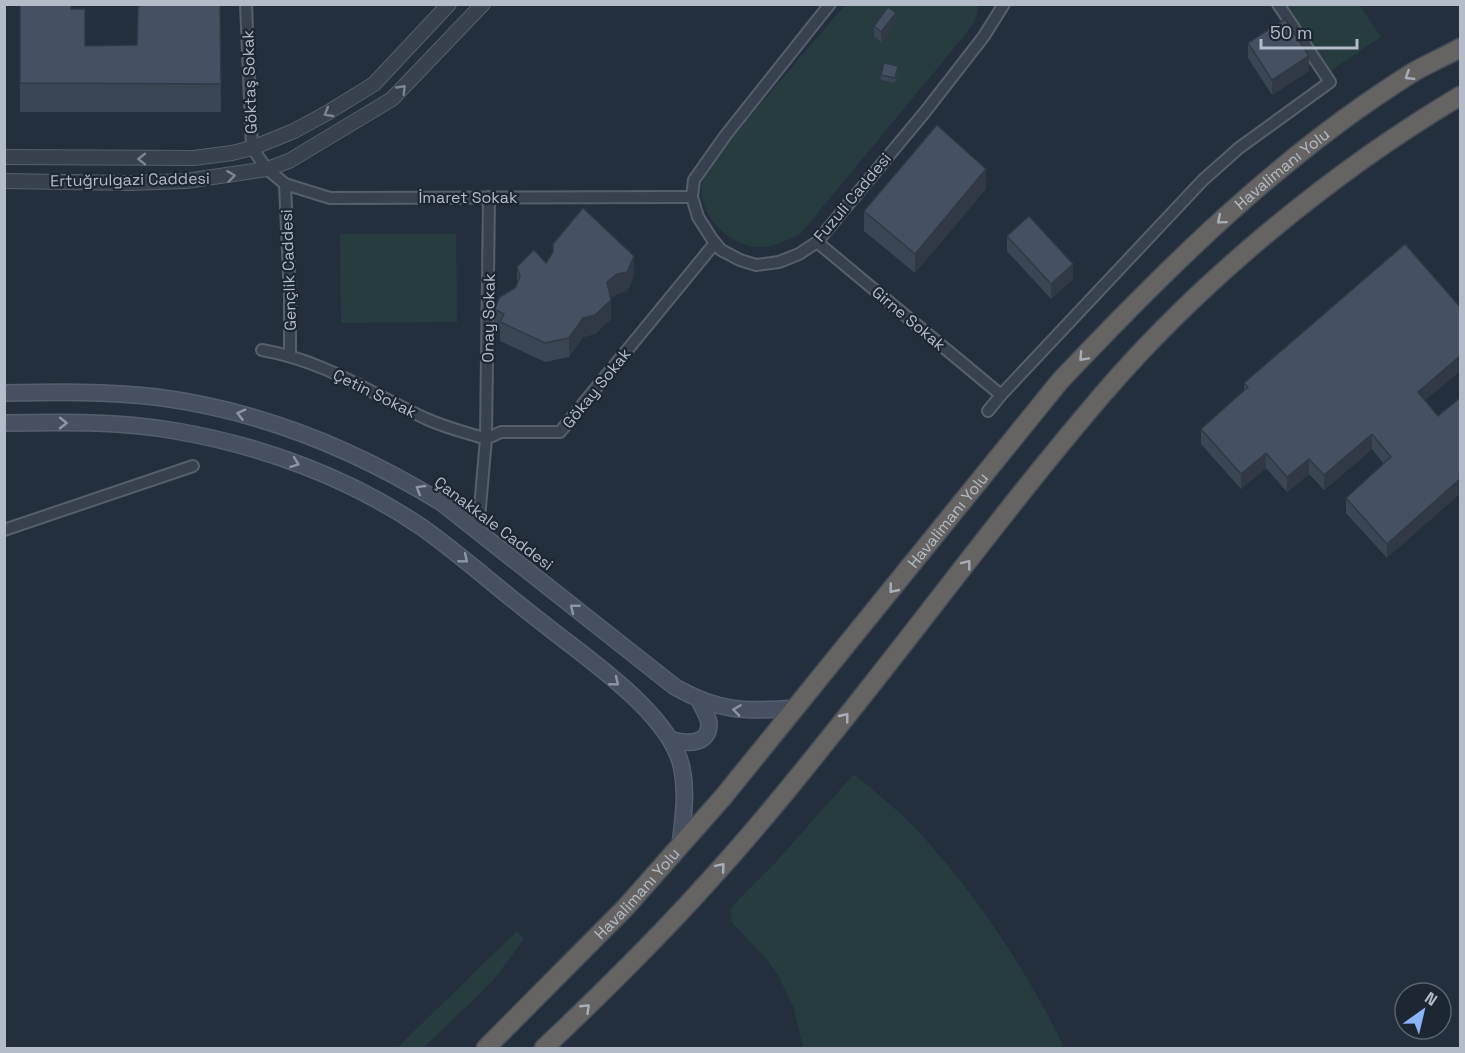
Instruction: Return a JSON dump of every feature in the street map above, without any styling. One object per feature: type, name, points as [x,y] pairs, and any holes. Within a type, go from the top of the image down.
[{"type":"highway","name":"Havalimanı Yolu","points":[[486,1048],[626,907],[680,846],[755,760],[1060,381],[1174,264],[1210,230],[1328,130],[1413,73],[1461,48]]},
{"type":"highway","points":[[544,1048],[618,976],[709,881],[860,699],[1091,409],[1156,338],[1209,286],[1291,214],[1356,165],[1461,96]]},
{"type":"main road","name":"Çanakkale Caddesi","points":[[4,393],[102,393],[154,397],[204,405],[257,418],[331,445],[389,472],[442,503],[667,682],[714,706],[746,711],[795,708]]},
{"type":"main road","points":[[4,423],[98,423],[175,430],[227,442],[312,469],[363,493],[422,528],[478,570],[649,711],[672,740],[682,767],[684,783],[680,846]]},
{"type":"main road","points":[[672,740],[684,743],[697,742],[704,738],[709,722],[699,700]]},
{"type":"street","name":"Göktaş Sokak","points":[[246,4],[259,159]]},
{"type":"street","name":"Ertuğrulgazi Caddesi","points":[[4,181],[128,183],[186,181],[259,159],[294,131],[374,84],[449,4]]},
{"type":"street","name":"Ertuğrulgazi Caddesi","points":[[4,158],[194,158],[232,153],[259,159],[289,161],[393,99],[483,4]]},
{"type":"street","points":[[692,198],[694,180],[830,4]]},
{"type":"street","name":"Fuzuli Caddesi","points":[[692,198],[698,217],[721,250],[740,260],[756,265],[800,254],[817,242],[951,78],[984,36],[1004,4]]},
{"type":"street","points":[[988,411],[1203,180],[1239,148],[1330,82],[1278,4]]},
{"type":"street","name":"İmaret Sokak","points":[[259,159],[285,184],[330,198],[692,198]]},
{"type":"street","name":"Gençlik Caddesi","points":[[285,184],[290,355]]},
{"type":"street","name":"Onay Sokak","points":[[486,439],[489,197]]},
{"type":"street","name":"Girne Sokak","points":[[817,242],[1001,395]]},
{"type":"street","name":"Gökay Sokak","points":[[486,439],[501,432],[560,432],[716,243]]},
{"type":"street","name":"Çetin Sokak","points":[[262,350],[290,355],[338,374],[431,421],[486,439]]},
{"type":"street","points":[[478,530],[486,439]]},
{"type":"street","points":[[4,530],[194,466]]},
{"type":"green space","points":[[845,5],[977,5],[978,9],[974,21],[964,36],[801,233],[786,241],[763,247],[740,243],[718,227],[704,205],[702,188],[706,172],[711,162]]},
{"type":"green space","points":[[1286,5],[1359,5],[1381,37],[1329,72]]},
{"type":"green space","points":[[340,234],[456,234],[457,322],[341,323]]},
{"type":"green space","points":[[852,776],[856,776],[904,818],[955,874],[1016,960],[1064,1048],[803,1048],[794,1008],[779,977],[767,959],[733,924],[731,909]]},
{"type":"green space","points":[[517,931],[524,939],[492,982],[423,1048],[397,1048]]},
{"type":"building","points":[[20,4],[71,4],[71,9],[85,9],[85,46],[137,45],[138,7],[145,4],[220,4],[221,84],[20,83]]},
{"type":"building","points":[[888,7],[896,13],[881,32],[874,26]]},
{"type":"building","points":[[1285,19],[1309,56],[1272,80],[1248,43]]},
{"type":"building","points":[[884,63],[898,66],[895,78],[881,75]]},
{"type":"building","points":[[937,125],[986,169],[915,254],[864,211]]},
{"type":"building","points":[[583,208],[634,256],[627,272],[617,274],[607,282],[611,300],[595,315],[583,318],[569,338],[545,343],[500,322],[504,314],[494,309],[500,297],[515,288],[520,277],[517,267],[534,250],[546,263],[553,252],[553,244]]},
{"type":"building","points":[[1029,216],[1073,264],[1051,284],[1007,236]]},
{"type":"building","points":[[1405,244],[1461,308],[1461,355],[1418,392],[1438,416],[1461,397],[1461,478],[1387,544],[1346,498],[1391,457],[1372,434],[1324,475],[1309,459],[1287,477],[1266,453],[1241,474],[1201,429],[1248,387],[1244,383]]}]
